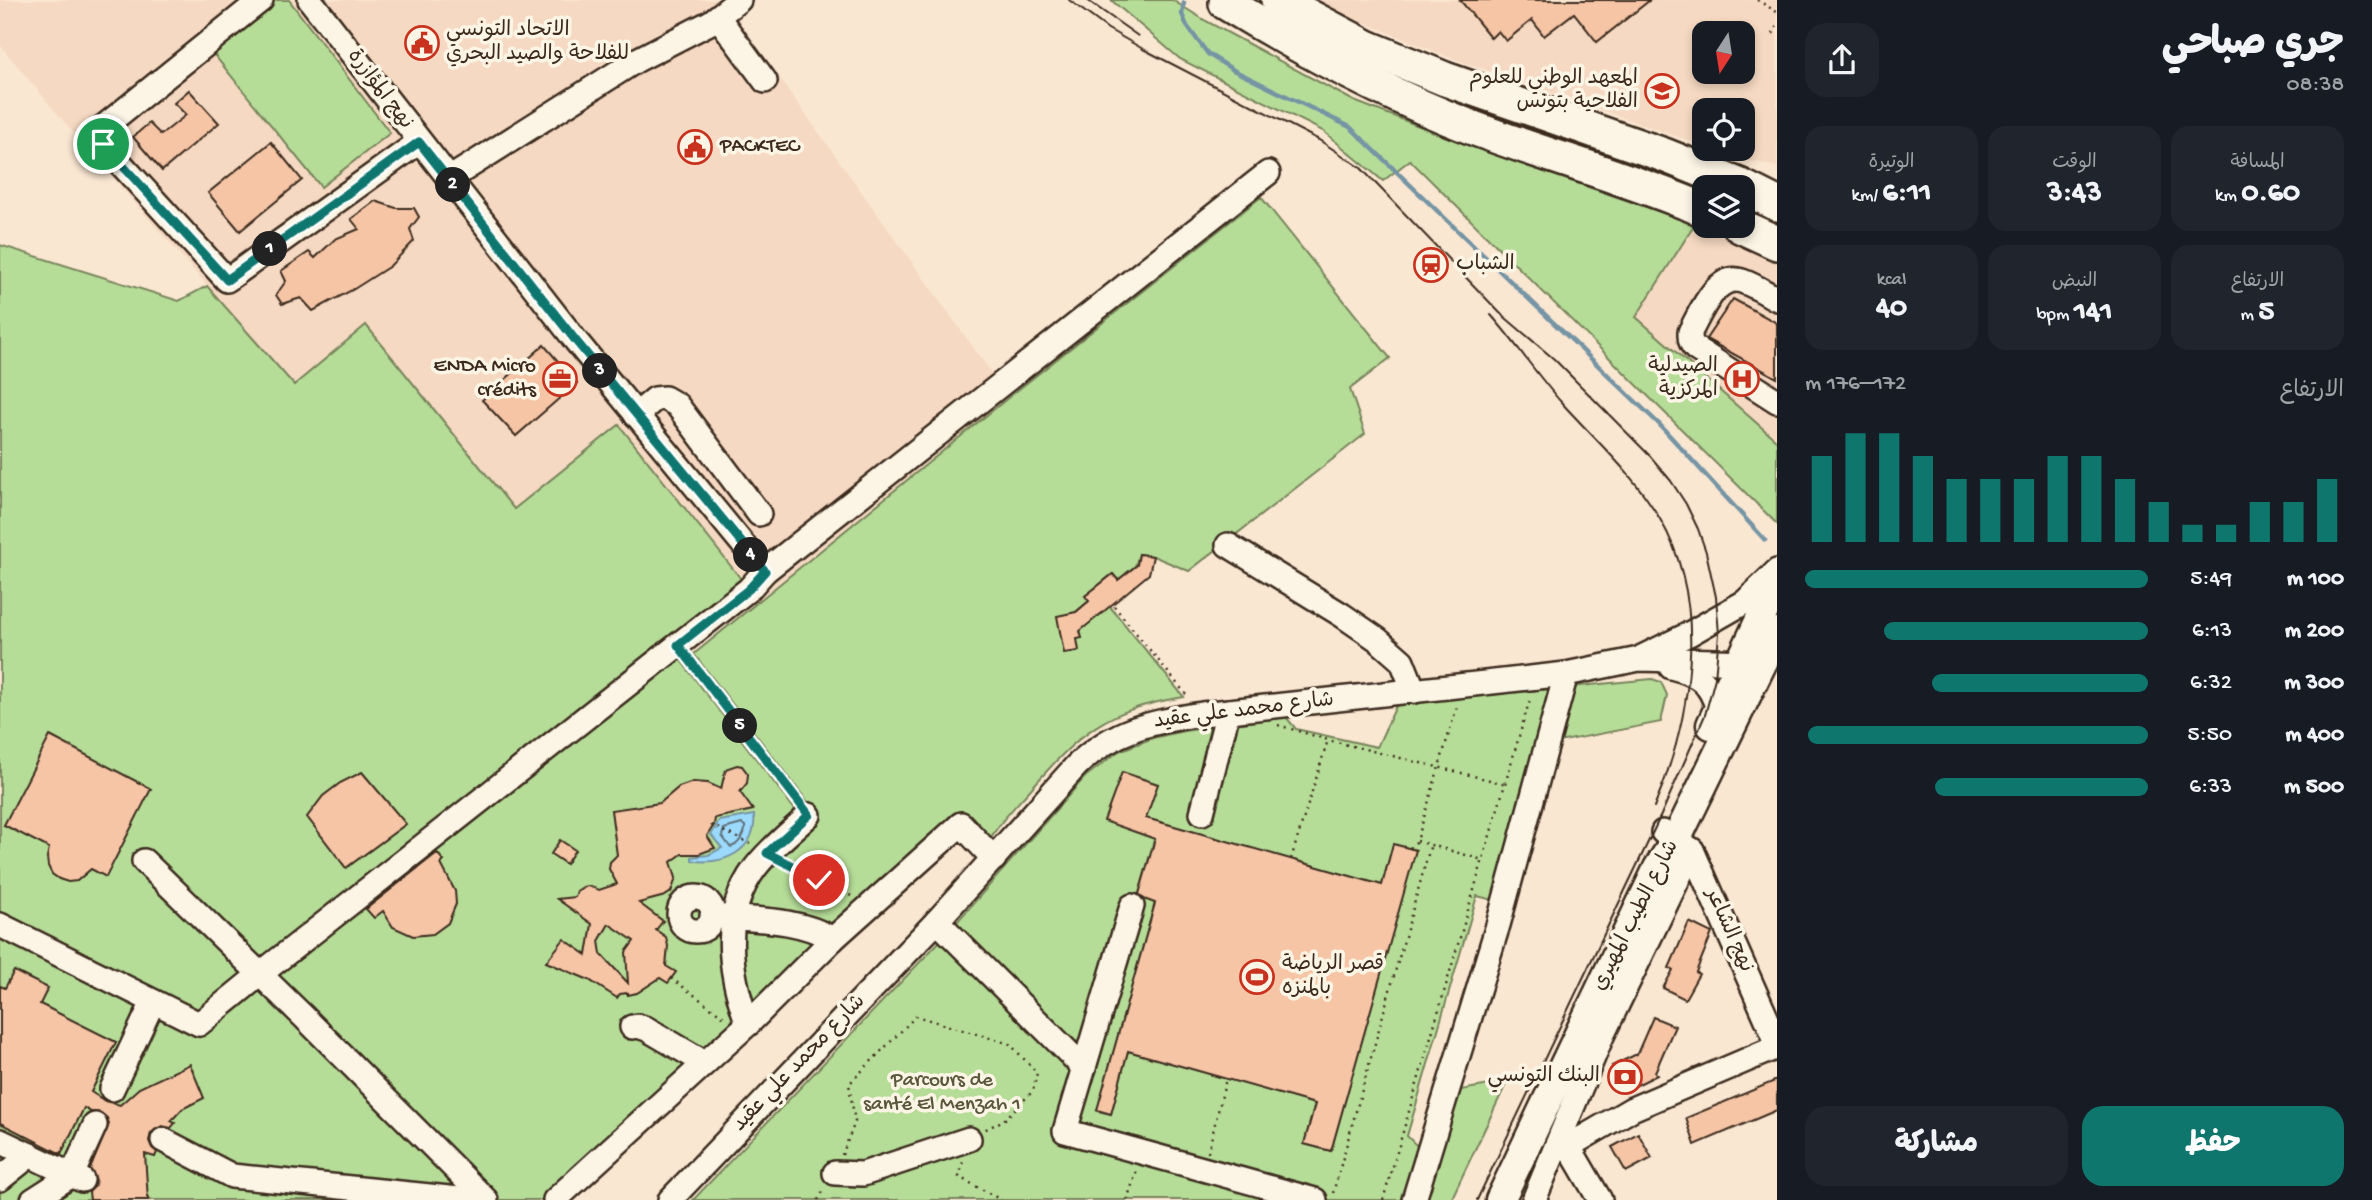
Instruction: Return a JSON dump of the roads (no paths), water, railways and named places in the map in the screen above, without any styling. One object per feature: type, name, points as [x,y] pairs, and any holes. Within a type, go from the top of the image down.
[{"type":"highway","points":[[1278,0],[1367,47],[1692,188]]},
{"type":"highway","points":[[1293,0],[1395,47],[1471,76],[1569,103],[1777,184]]},
{"type":"highway","points":[[1223,2],[1350,64],[1441,100],[1526,118],[1664,155],[1741,186],[1777,204]]},
{"type":"highway","points":[[1223,2],[1328,62],[1411,102],[1473,128],[1605,172],[1692,205]]},
{"type":"highway","points":[[1755,215],[1777,226]]},
{"type":"highway","points":[[1755,233],[1777,243]]},
{"type":"main road","points":[[1677,841],[1718,709],[1752,662],[1775,583]]},
{"type":"main road","name":"شارع الطيب المهيري","points":[[1500,1200],[1658,868],[1677,841],[1752,662],[1777,633]]},
{"type":"street","points":[[261,0],[101,129],[99,134],[100,141],[227,280],[419,142]]},
{"type":"street","name":"نهج المؤازرة","points":[[310,0],[636,415],[765,571]]},
{"type":"street","points":[[449,179],[637,60],[718,17],[739,0]]},
{"type":"street","points":[[718,17],[765,80]]},
{"type":"street","points":[[0,925],[199,1024],[749,589],[765,571],[1268,173]]},
{"type":"street","points":[[1777,299],[1742,281],[1728,281],[1715,289],[1690,332],[1690,343],[1777,401]]},
{"type":"street","points":[[636,415],[655,399],[665,398],[677,405],[759,514]]},
{"type":"street","points":[[1228,545],[1377,639],[1402,661],[1414,691]]},
{"type":"street","points":[[1775,583],[1777,633]]},
{"type":"street","points":[[1632,660],[1689,635],[1775,583]]},
{"type":"street","points":[[1632,660],[1688,671],[1712,690],[1718,709]]},
{"type":"street","name":"شارع محمد علي عقيد","points":[[670,1200],[937,921],[1076,766],[1101,744],[1118,734],[1157,721],[1228,710],[1566,674],[1632,660],[1752,662]]},
{"type":"street","points":[[1414,1200],[1499,925],[1566,674]]},
{"type":"street","points":[[1202,813],[1228,710]]},
{"type":"street","points":[[723,916],[753,870],[758,848],[809,815]]},
{"type":"street","points":[[555,1200],[961,824],[994,859]]},
{"type":"street","points":[[1534,1200],[1564,1140],[1677,841]]},
{"type":"street","name":"نهج الشاعر","points":[[1564,1140],[1777,1045],[1677,841]]},
{"type":"street","points":[[144,861],[486,1200]]},
{"type":"street","points":[[1132,906],[1065,1131],[1315,1200]]},
{"type":"street","points":[[723,916],[817,929],[834,939]]},
{"type":"street","points":[[723,916],[730,940],[737,996],[748,1024]]},
{"type":"street","points":[[937,921],[1084,1068]]},
{"type":"street","points":[[112,1089],[153,1002]]},
{"type":"street","points":[[632,1027],[647,1029],[705,1063]]},
{"type":"street","points":[[1541,1111],[1564,1140],[1600,1200]]},
{"type":"street","points":[[33,1200],[77,1178],[95,1125]]},
{"type":"street","points":[[835,1173],[863,1174],[969,1139]]},
{"type":"street","points":[[163,1140],[232,1176],[469,1200]]},
{"type":"street","points":[[0,1141],[77,1178]]},
{"type":"street","points":[[0,1179],[30,1155]]},
{"type":"water","points":[[754,815],[750,838],[736,853],[715,861],[692,860],[692,857],[708,855],[722,848],[711,835],[719,821]]},
{"type":"waterway","points":[[1184,3],[1182,14],[1187,26],[1208,54],[1235,71],[1350,127],[1659,424],[1765,540]]},
{"type":"tram line","points":[[1069,0],[1108,29],[1319,140],[1360,167],[1500,313],[1554,359],[1651,457],[1686,504],[1706,552],[1716,597],[1719,634],[1715,678],[1705,715],[1661,815],[1477,1200]]},
{"type":"tram line","points":[[1087,0],[1138,36]]},
{"type":"tram line","points":[[1491,315],[1552,391],[1638,487],[1660,519],[1676,553],[1685,588],[1690,625],[1690,663],[1678,738],[1654,807]]},
{"type":"place","name":"الاتحاد التونسي للفلاحة والصيد البحري","points":[[422,43]]},
{"type":"place","name":"المعهد الوطني للعلوم الفلاحية بتونس","points":[[1662,91]]},
{"type":"place","name":"PACKTEC","points":[[695,147]]},
{"type":"place","name":"الشباب","points":[[1431,265]]},
{"type":"place","name":"ENDA Micro crédits","points":[[560,379]]},
{"type":"place","name":"الصيدلية المركزية","points":[[1742,379]]},
{"type":"place","name":"قصر الرياضة بالمنزه","points":[[1257,977]]},
{"type":"place","name":"البنك التونسي","points":[[1625,1077]]},
{"type":"park label","name":"Parcours de santé El Menzah 1","points":[[942,1093]]}]
